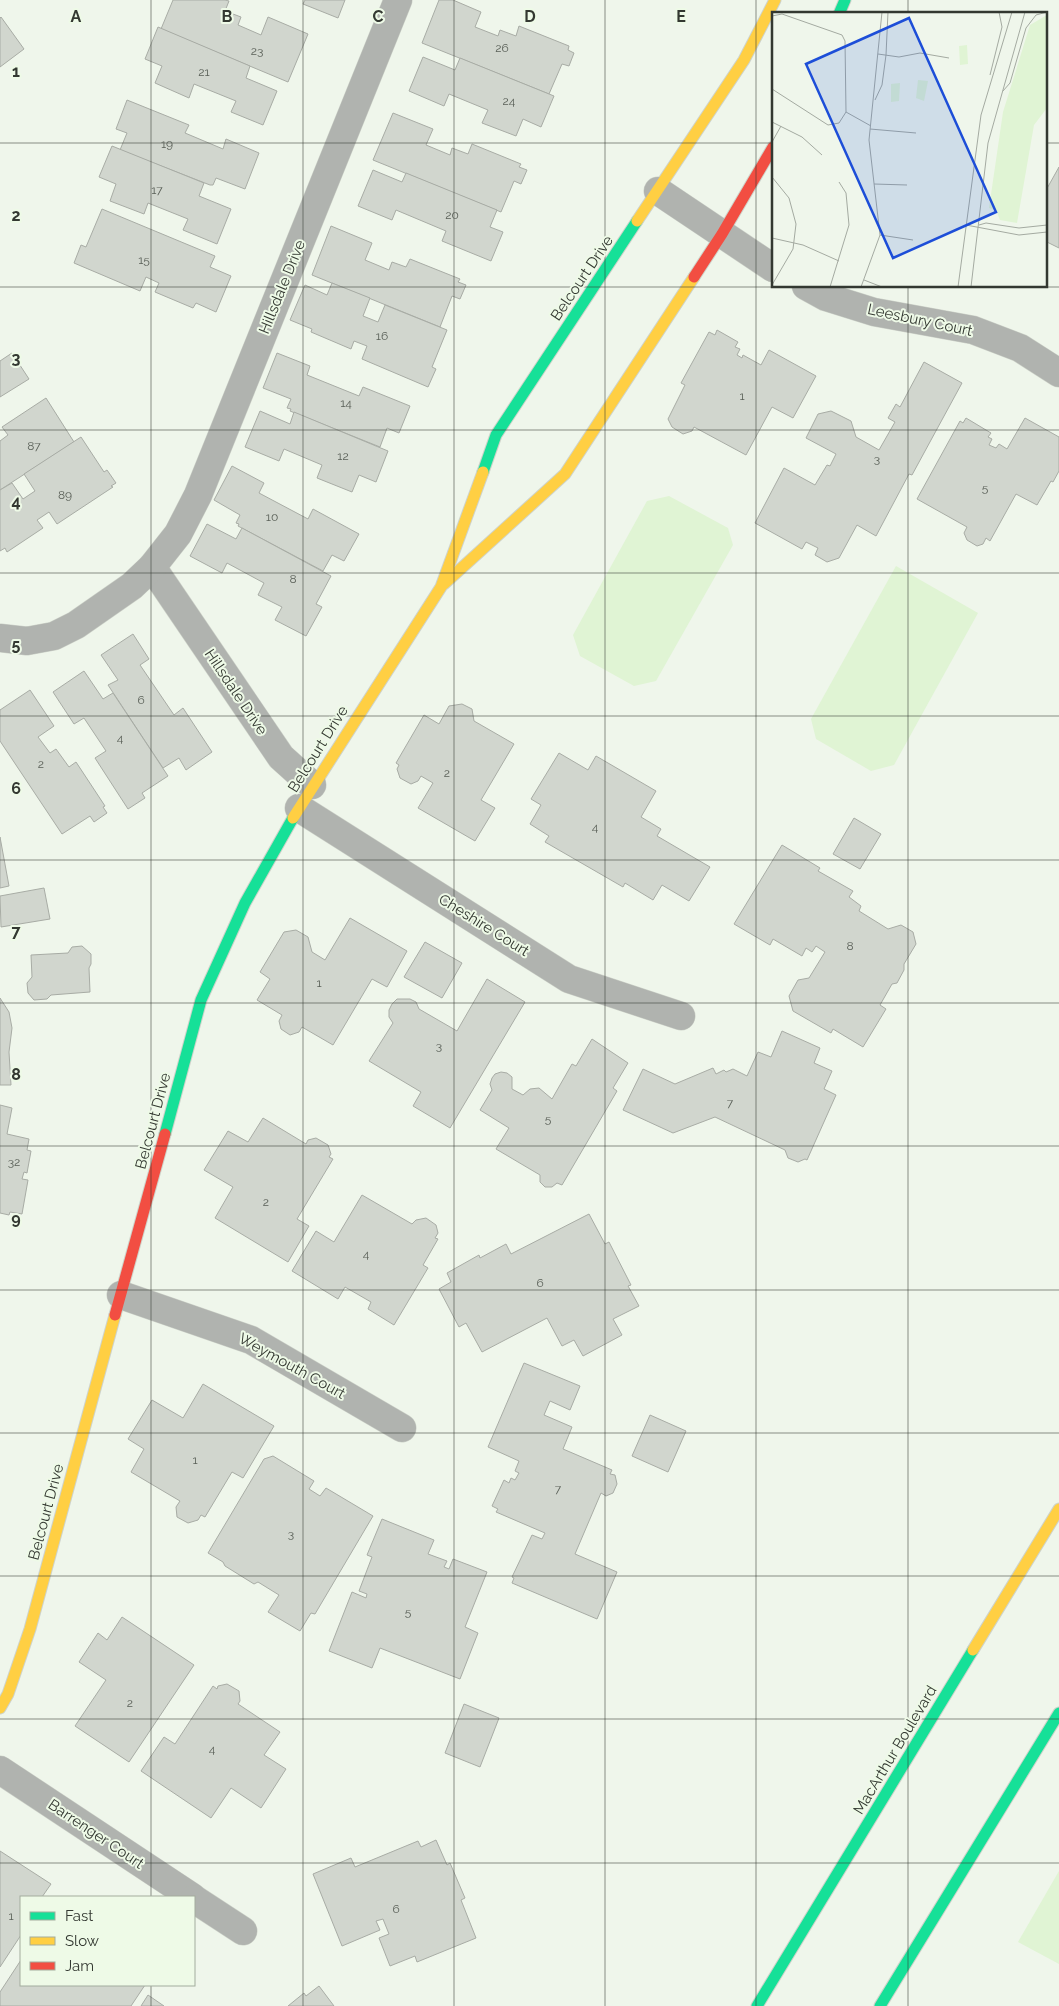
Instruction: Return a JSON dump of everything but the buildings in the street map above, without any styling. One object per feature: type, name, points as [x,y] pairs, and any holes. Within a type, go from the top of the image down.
[{"type":"street","name":"Hillsdale Drive","points":[[0,638],[27,641],[54,636],[76,625],[132,586],[152,567],[178,534],[198,495],[398,0]]},
{"type":"street","name":"Belcourt Drive","points":[[0,1708],[8,1694],[30,1629],[201,1000],[245,902],[306,796],[440,587],[496,435],[744,60],[775,0]]},
{"type":"street","points":[[840,12],[845,0]]},
{"type":"street","name":"Belcourt Drive","points":[[440,587],[564,474],[722,234],[772,149]]},
{"type":"street","points":[[658,191],[772,267]]},
{"type":"street","name":"Leesbury Court","points":[[810,288],[826,297],[874,312],[973,330],[1020,348],[1059,373]]},
{"type":"street","name":"Hillsdale Drive","points":[[152,567],[306,796]]},
{"type":"street","name":"Cheshire Court","points":[[306,796],[569,979],[681,1016]]},
{"type":"street","name":"Weymouth Court","points":[[121,1295],[251,1340],[402,1428]]},
{"type":"street","name":"MacArthur Boulevard","points":[[763,2004],[1059,1509]]},
{"type":"street","points":[[880,2006],[1059,1713]]},
{"type":"street","name":"Barrenger Court","points":[[0,1770],[190,1896]]},
{"type":"street","name":"Barrenger Court","points":[[195,1899],[243,1931]]},
{"type":"green space","points":[[669,496],[728,528],[733,545],[656,681],[634,686],[580,656],[573,635],[647,501]]},
{"type":"green space","points":[[896,566],[978,613],[894,765],[871,771],[816,739],[811,719]]},
{"type":"green space","points":[[1059,1871],[1059,1964],[1018,1942]]},
{"type":"traffic: fast","points":[[840,12],[845,0]]},
{"type":"traffic: fast","points":[[483,472],[496,435],[637,221]]},
{"type":"traffic: fast","points":[[165,1134],[201,1000],[245,903],[293,818]]},
{"type":"traffic: fast","points":[[757,2006],[973,1650]]},
{"type":"traffic: fast","points":[[880,2006],[1059,1713]]},
{"type":"traffic: slow","points":[[637,221],[744,60],[775,0]]},
{"type":"traffic: slow","points":[[444,584],[565,474],[694,277]]},
{"type":"traffic: slow","points":[[293,818],[441,587],[483,472]]},
{"type":"traffic: slow","points":[[0,1708],[8,1694],[30,1629],[115,1315]]},
{"type":"traffic: slow","points":[[973,1650],[1059,1509]]},
{"type":"traffic: jam","points":[[694,277],[722,234],[772,149]]},
{"type":"traffic: jam","points":[[115,1315],[165,1134]]}]
